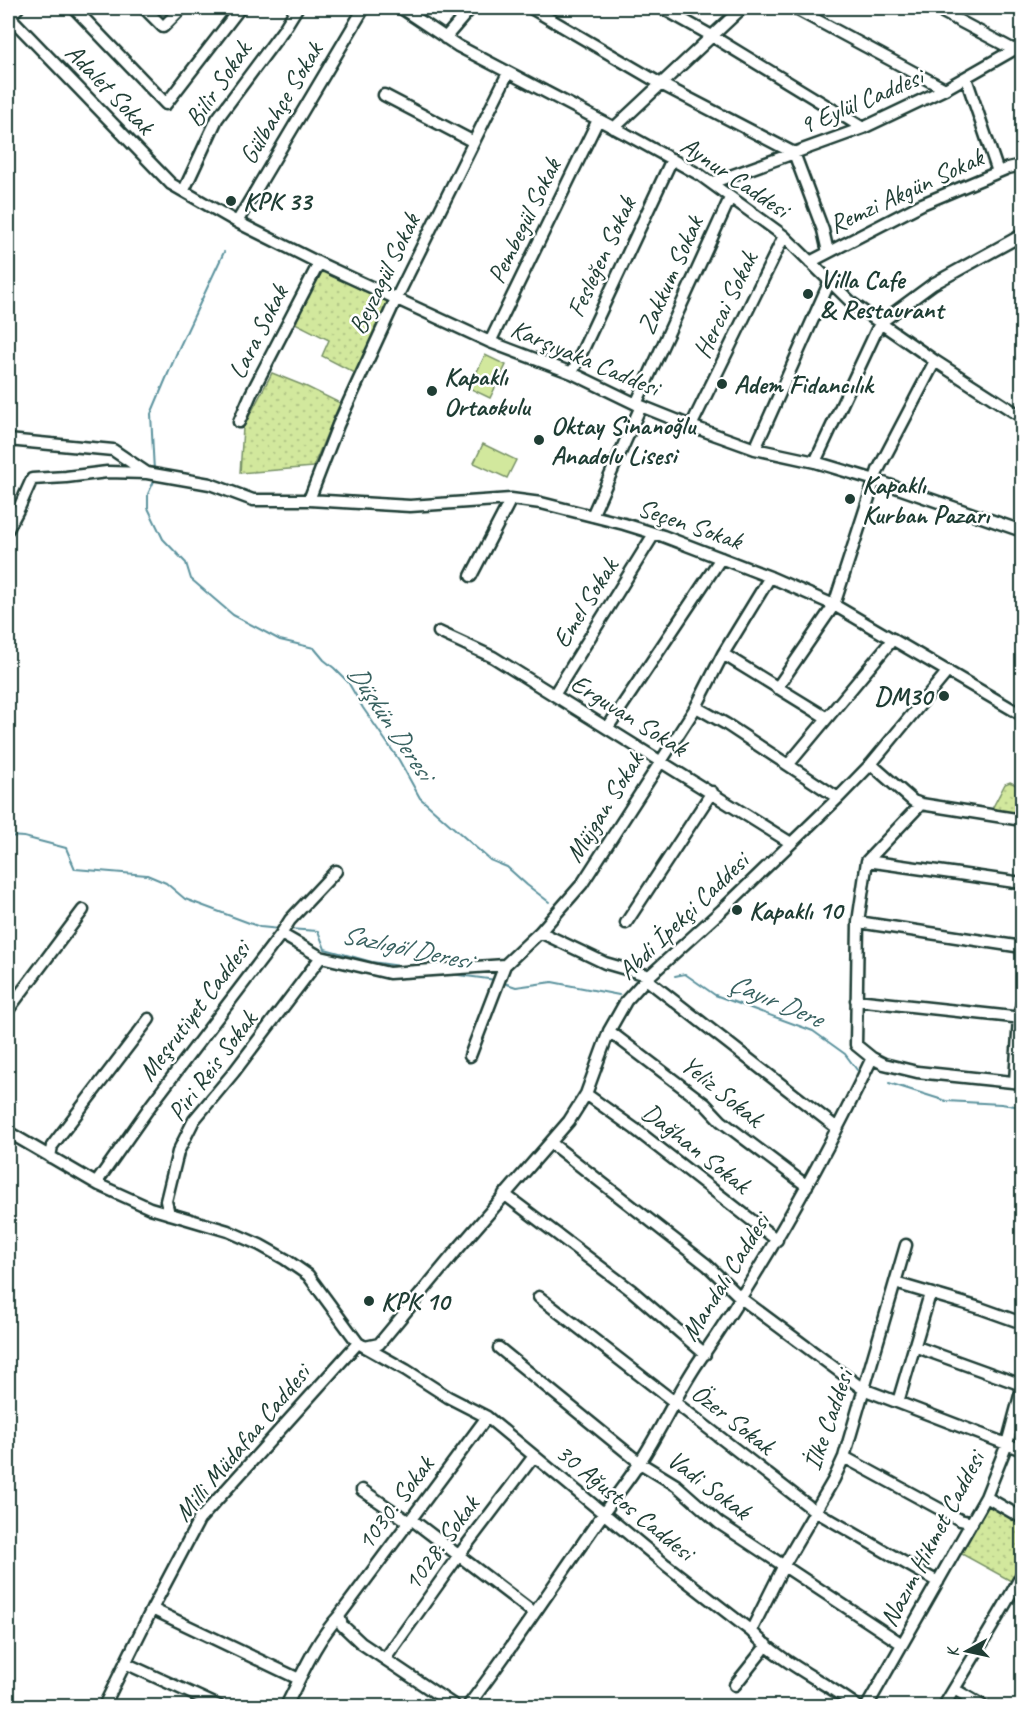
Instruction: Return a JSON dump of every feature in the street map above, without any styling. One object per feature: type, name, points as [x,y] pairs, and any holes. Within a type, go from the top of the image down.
[{"type":"street","points":[[8,16],[18,8]]},
{"type":"street","points":[[74,8],[166,104],[240,8]]},
{"type":"street","points":[[144,8],[163,27],[182,8]]},
{"type":"street","name":"Bilir Sokak","points":[[184,190],[217,119],[297,8]]},
{"type":"street","name":"Gülbahçe Sokak","points":[[237,222],[364,8]]},
{"type":"street","name":"Aynur Caddesi","points":[[400,8],[445,38],[700,175],[784,236],[854,304],[935,361],[1023,417]]},
{"type":"street","points":[[445,38],[471,8]]},
{"type":"street","points":[[531,8],[661,84],[794,153],[823,230],[828,252]]},
{"type":"street","points":[[662,8],[863,128]]},
{"type":"street","points":[[614,128],[742,8]]},
{"type":"street","points":[[794,8],[945,89]]},
{"type":"street","points":[[935,8],[1018,48]]},
{"type":"street","name":"Adalet Sokak","points":[[8,16],[171,184],[184,190]]},
{"type":"street","name":"9 Eylül Caddesi","points":[[711,183],[863,128],[945,89],[1018,48]]},
{"type":"street","name":"Beyzagül Sokak","points":[[309,500],[338,425],[396,298],[508,73]]},
{"type":"street","points":[[966,78],[998,172]]},
{"type":"street","points":[[384,95],[474,142]]},
{"type":"street","name":"Pembegül Sokak","points":[[490,342],[598,120]]},
{"type":"street","name":"Fesleğen Sokak","points":[[572,373],[672,159]]},
{"type":"street","name":"Remzi Akgün Sokak","points":[[810,262],[922,204],[998,172],[1023,165]]},
{"type":"street","name":"Karşıyaka Caddesi","points":[[184,190],[237,222],[319,263],[490,342],[572,373],[638,405],[755,448],[815,462],[875,480],[1023,531]]},
{"type":"street","name":"Zakkum Sokak","points":[[592,516],[638,405],[730,198]]},
{"type":"street","points":[[815,462],[880,323],[933,284],[1023,235]]},
{"type":"street","name":"Hercai Sokak","points":[[691,426],[784,236]]},
{"type":"street","name":"Lara Sokak","points":[[239,422],[251,394],[319,263]]},
{"type":"street","points":[[755,448],[830,281]]},
{"type":"street","points":[[777,688],[834,605],[878,470],[935,361]]},
{"type":"street","points":[[8,440],[113,450],[147,473]]},
{"type":"street","name":"Seçen Sokak","points":[[8,529],[32,479],[107,472],[147,473],[210,484],[253,500],[309,500],[410,506],[511,499],[541,503],[654,534],[770,577],[834,605],[1023,715]]},
{"type":"street","points":[[471,576],[511,499]]},
{"type":"street","name":"Emel Sokak","points":[[554,695],[654,534]]},
{"type":"street","points":[[608,727],[721,558]]},
{"type":"street","name":"Müjgan Sokak","points":[[505,965],[540,932],[582,884],[696,707],[723,654],[770,577]]},
{"type":"street","name":"Erguvan Sokak","points":[[439,632],[493,657],[791,843]]},
{"type":"street","points":[[788,765],[893,639]]},
{"type":"street","points":[[723,654],[826,718]]},
{"type":"street","name":"Abdi İpekçi Caddesi","points":[[361,1345],[379,1344],[504,1194],[569,1121],[586,1094],[609,1031],[626,1001],[648,977],[722,910],[838,798],[871,764],[948,671]]},
{"type":"street","points":[[696,707],[726,724],[838,798]]},
{"type":"street","points":[[871,764],[913,801],[921,804],[1023,820]]},
{"type":"street","points":[[626,923],[712,792]]},
{"type":"street","points":[[921,804],[867,861],[858,922],[856,1045],[884,1064],[917,1072],[1018,1082],[1023,1003]]},
{"type":"street","points":[[867,861],[1023,882]]},
{"type":"street","name":"Meşrutiyet Caddesi","points":[[99,1185],[99,1179],[151,1105],[290,920],[336,871]]},
{"type":"street","points":[[8,1010],[83,910]]},
{"type":"street","points":[[858,922],[1023,946]]},
{"type":"street","points":[[540,932],[605,963],[648,977],[837,1128]]},
{"type":"street","points":[[281,934],[321,957],[389,973],[505,965],[470,1056]]},
{"type":"street","name":"Piri Reis Sokak","points":[[169,1214],[166,1202],[178,1152],[194,1120],[234,1072],[321,957]]},
{"type":"street","points":[[856,1000],[1021,1018]]},
{"type":"street","points":[[50,1156],[52,1146],[149,1019]]},
{"type":"street","name":"Yeliz Sokak","points":[[609,1031],[705,1104],[721,1121],[807,1186]]},
{"type":"street","name":"Mandalı Caddesi","points":[[468,1707],[640,1462],[705,1354],[742,1299],[807,1186],[872,1058]]},
{"type":"street","name":"Dağhan Sokak","points":[[586,1094],[635,1128],[777,1240]]},
{"type":"street","points":[[8,1132],[99,1185],[150,1208],[228,1231],[285,1259],[308,1275],[361,1345]]},
{"type":"street","points":[[551,1143],[708,1265],[742,1299],[863,1389],[1023,1450]]},
{"type":"street","points":[[504,1194],[631,1290],[705,1354]]},
{"type":"street","name":"İlke Caddesi","points":[[751,1631],[784,1565],[834,1479],[844,1457],[906,1245]]},
{"type":"street","points":[[895,1283],[1023,1323]]},
{"type":"street","points":[[898,1402],[930,1294]]},
{"type":"street","name":"Özer Sokak","points":[[539,1297],[815,1511],[938,1582]]},
{"type":"street","name":"30 Ağustos Caddesi","points":[[361,1345],[448,1397],[487,1417],[767,1645],[856,1707]]},
{"type":"street","name":"Milli Müdafaa Caddesi","points":[[104,1707],[199,1520],[361,1345]]},
{"type":"street","points":[[914,1346],[1023,1387]]},
{"type":"street","name":"Vadi Sokak","points":[[499,1348],[640,1462],[676,1485],[720,1523],[902,1644]]},
{"type":"street","name":"Nazım Hikmet Caddesi","points":[[867,1707],[986,1497],[1007,1444],[1023,1387]]},
{"type":"street","name":"1030. Sokak","points":[[286,1707],[325,1631],[339,1616],[487,1417]]},
{"type":"street","name":"1028. Sokak","points":[[385,1659],[534,1455]]},
{"type":"street","points":[[844,1457],[960,1520],[972,1523]]},
{"type":"street","points":[[362,1490],[459,1555],[534,1613]]},
{"type":"street","points":[[986,1497],[1023,1518]]},
{"type":"street","points":[[944,1707],[986,1636],[1020,1586],[1023,1574]]},
{"type":"street","points":[[152,1610],[300,1679]]},
{"type":"street","points":[[339,1616],[342,1625],[361,1643],[455,1707]]},
{"type":"street","points":[[735,1685],[767,1645]]},
{"type":"street","points":[[125,1663],[219,1707]]},
{"type":"street","points":[[954,1689],[983,1707]]},
{"type":"green space","points":[[324,269],[391,300],[355,373],[322,356],[329,340],[295,323],[315,278]]},
{"type":"green space","points":[[485,355],[506,365],[490,398],[469,388]]},
{"type":"green space","points":[[272,373],[340,403],[313,467],[240,473],[243,428]]},
{"type":"green space","points":[[483,444],[516,460],[507,478],[474,463]]},
{"type":"green space","points":[[1010,782],[1022,788],[1022,815],[995,811],[993,807],[1005,784]]},
{"type":"green space","points":[[988,1503],[1022,1523],[1022,1560],[1011,1581],[960,1553]]},
{"type":"waterway","name":"Düşkün Deresi","points":[[154,471],[151,414],[224,252]]},
{"type":"waterway","name":"Düşkün Deresi","points":[[155,479],[148,494],[148,508],[163,539],[186,563],[191,579],[233,615],[280,640],[314,648],[348,682],[399,760],[420,798],[490,860],[507,867],[549,902]]},
{"type":"waterway","name":"Sazlıgöl Deresi","points":[[8,836],[24,837],[66,848],[75,869],[147,875],[166,883],[185,899],[260,927],[280,929]]},
{"type":"waterway","name":"Sazlıgöl Deresi","points":[[288,929],[318,931],[325,949],[372,962],[407,967]]},
{"type":"waterway","name":"Sazlıgöl Deresi","points":[[451,974],[496,980]]},
{"type":"waterway","name":"Çayır Dere","points":[[675,976],[685,974],[715,995],[813,1031],[845,1054],[857,1070]]},
{"type":"waterway","name":"Sazlıgöl Deresi","points":[[501,982],[516,987],[552,982],[619,995]]},
{"type":"waterway","name":"Çayır Dere","points":[[889,1083],[946,1101],[1022,1107]]},
{"type":"place","name":"KPK 33","points":[[231,201]]},
{"type":"place","name":"Villa Cafe & Restaurant","points":[[808,294]]},
{"type":"place","name":"Adem Fidancılık","points":[[722,384]]},
{"type":"place","name":"Kapaklı Ortaokulu","points":[[432,391]]},
{"type":"place","name":"Oktay Sinanoğlu Anadolu Lisesi","points":[[539,440]]},
{"type":"place","name":"Kapaklı Kurban Pazarı","points":[[850,499]]},
{"type":"place","name":"DM30","points":[[944,696]]},
{"type":"place","name":"Kapaklı 10","points":[[737,910]]},
{"type":"place","name":"KPK 10","points":[[369,1301]]}]
